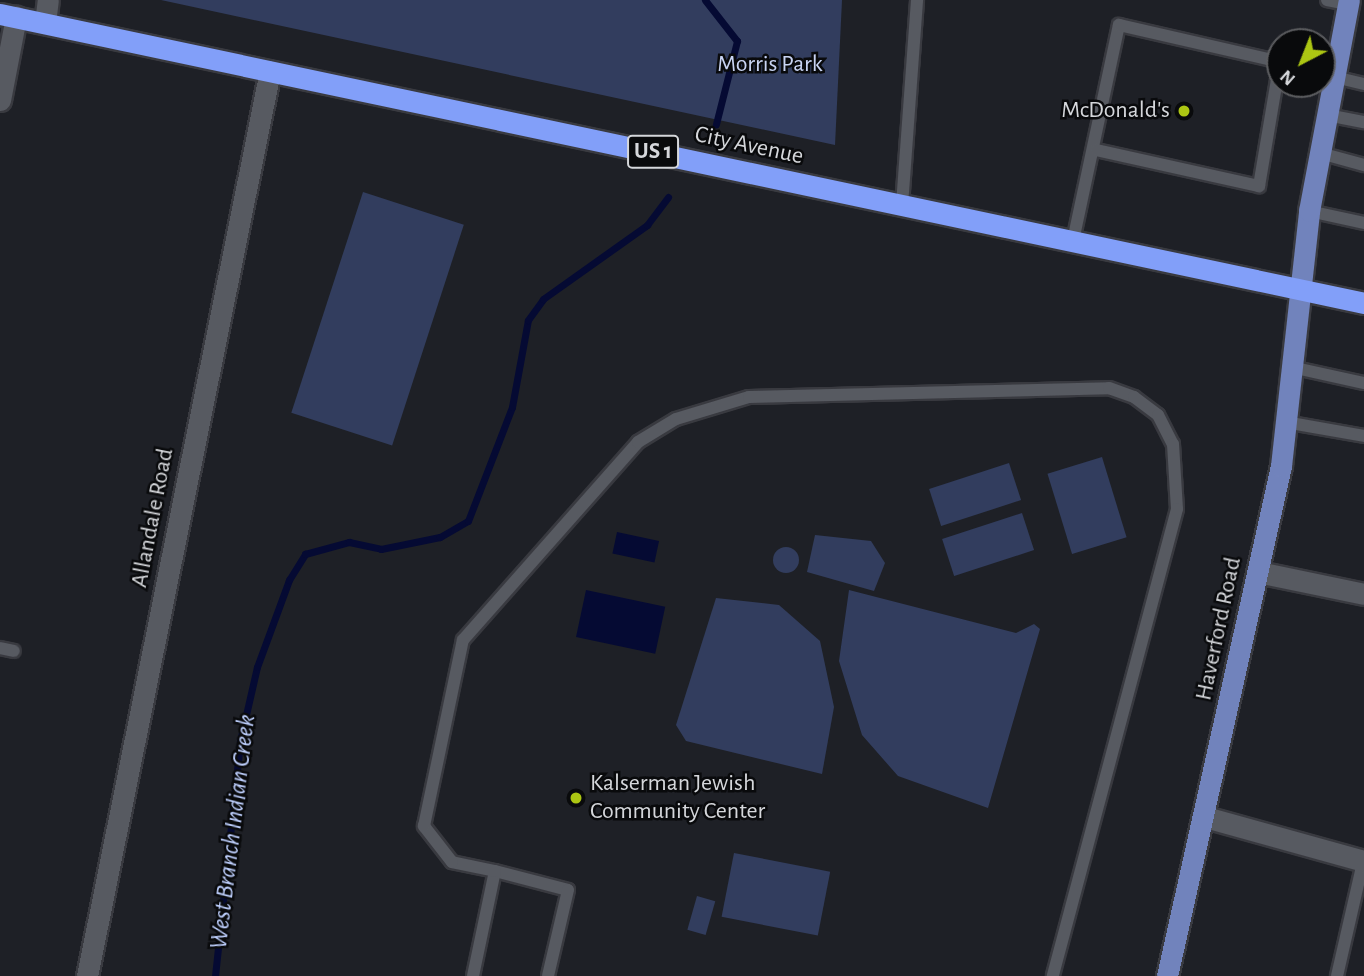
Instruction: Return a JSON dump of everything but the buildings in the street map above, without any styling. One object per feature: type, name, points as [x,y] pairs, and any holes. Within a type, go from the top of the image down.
[{"type":"highway","name":"City Avenue","points":[[8,15],[1364,303]]},
{"type":"main road","name":"Haverford Road","points":[[1336,33],[1342,1]]},
{"type":"main road","name":"Haverford Road","points":[[1167,976],[1205,817],[1258,572],[1286,422],[1308,211],[1327,115],[1327,98]]},
{"type":"street","points":[[45,23],[48,0]]},
{"type":"street","points":[[0,100],[8,15]]},
{"type":"street","name":"Allandale Road","points":[[87,976],[270,71]]},
{"type":"street","points":[[1258,572],[1364,594]]},
{"type":"street","points":[[1205,817],[1364,860]]},
{"type":"lane","points":[[902,205],[917,0]]},
{"type":"lane","points":[[1073,241],[1097,150],[1119,25],[1280,62],[1259,186],[1097,150]]},
{"type":"lane","points":[[1336,77],[1364,84]]},
{"type":"lane","points":[[1327,115],[1364,121]]},
{"type":"lane","points":[[1320,153],[1364,166]]},
{"type":"lane","points":[[1308,211],[1364,223]]},
{"type":"lane","points":[[1291,367],[1364,383]]},
{"type":"lane","points":[[548,976],[568,890],[452,862],[424,826],[463,640],[638,442],[676,419],[749,397],[1109,388],[1135,397],[1158,415],[1173,444],[1177,509],[1054,976]]},
{"type":"lane","points":[[1286,422],[1364,436]]},
{"type":"lane","points":[[0,648],[14,651]]},
{"type":"lane","points":[[1337,976],[1364,860]]},
{"type":"lane","points":[[473,976],[495,871]]},
{"type":"green space","name":"Morris Park","points":[[161,0],[842,0],[835,145]]},
{"type":"green space","points":[[363,192],[464,225],[392,445],[291,413]]},
{"type":"green space","points":[[1102,457],[1127,537],[1072,554],[1047,474]]},
{"type":"green space","points":[[1009,463],[1021,500],[941,526],[929,489]]},
{"type":"green space","points":[[1022,513],[1034,550],[954,576],[942,539]]},
{"type":"green space","points":[[815,535],[871,541],[885,563],[874,591],[807,572]]},
{"type":"green space","points":[[786,547],[795,551],[799,560],[795,569],[786,573],[777,569],[773,560],[777,551]]},
{"type":"green space","points":[[849,590],[1016,633],[1034,624],[1040,629],[988,808],[898,776],[862,735],[839,661]]},
{"type":"green space","points":[[716,598],[779,605],[820,641],[834,707],[822,774],[686,741],[676,725]]},
{"type":"green space","points":[[734,853],[830,872],[818,936],[722,917]]},
{"type":"green space","points":[[697,896],[715,901],[706,935],[687,930]]},
{"type":"shaded area","points":[[617,532],[659,541],[654,562],[612,554]]},
{"type":"shaded area","points":[[586,590],[665,607],[655,654],[576,637]]},
{"type":"waterway","name":"West Branch Indian Creek","points":[[705,0],[737,41],[716,124]]},
{"type":"waterway","name":"West Branch Indian Creek","points":[[215,976],[240,741],[257,667],[289,580],[305,554],[349,542],[381,549],[440,537],[468,521],[512,407],[528,320],[543,299],[647,225],[668,197]]},
{"type":"place","name":"McDonald's","points":[[1184,111]]},
{"type":"place","name":"Kalserman Jewish Community Center","points":[[576,798]]}]
